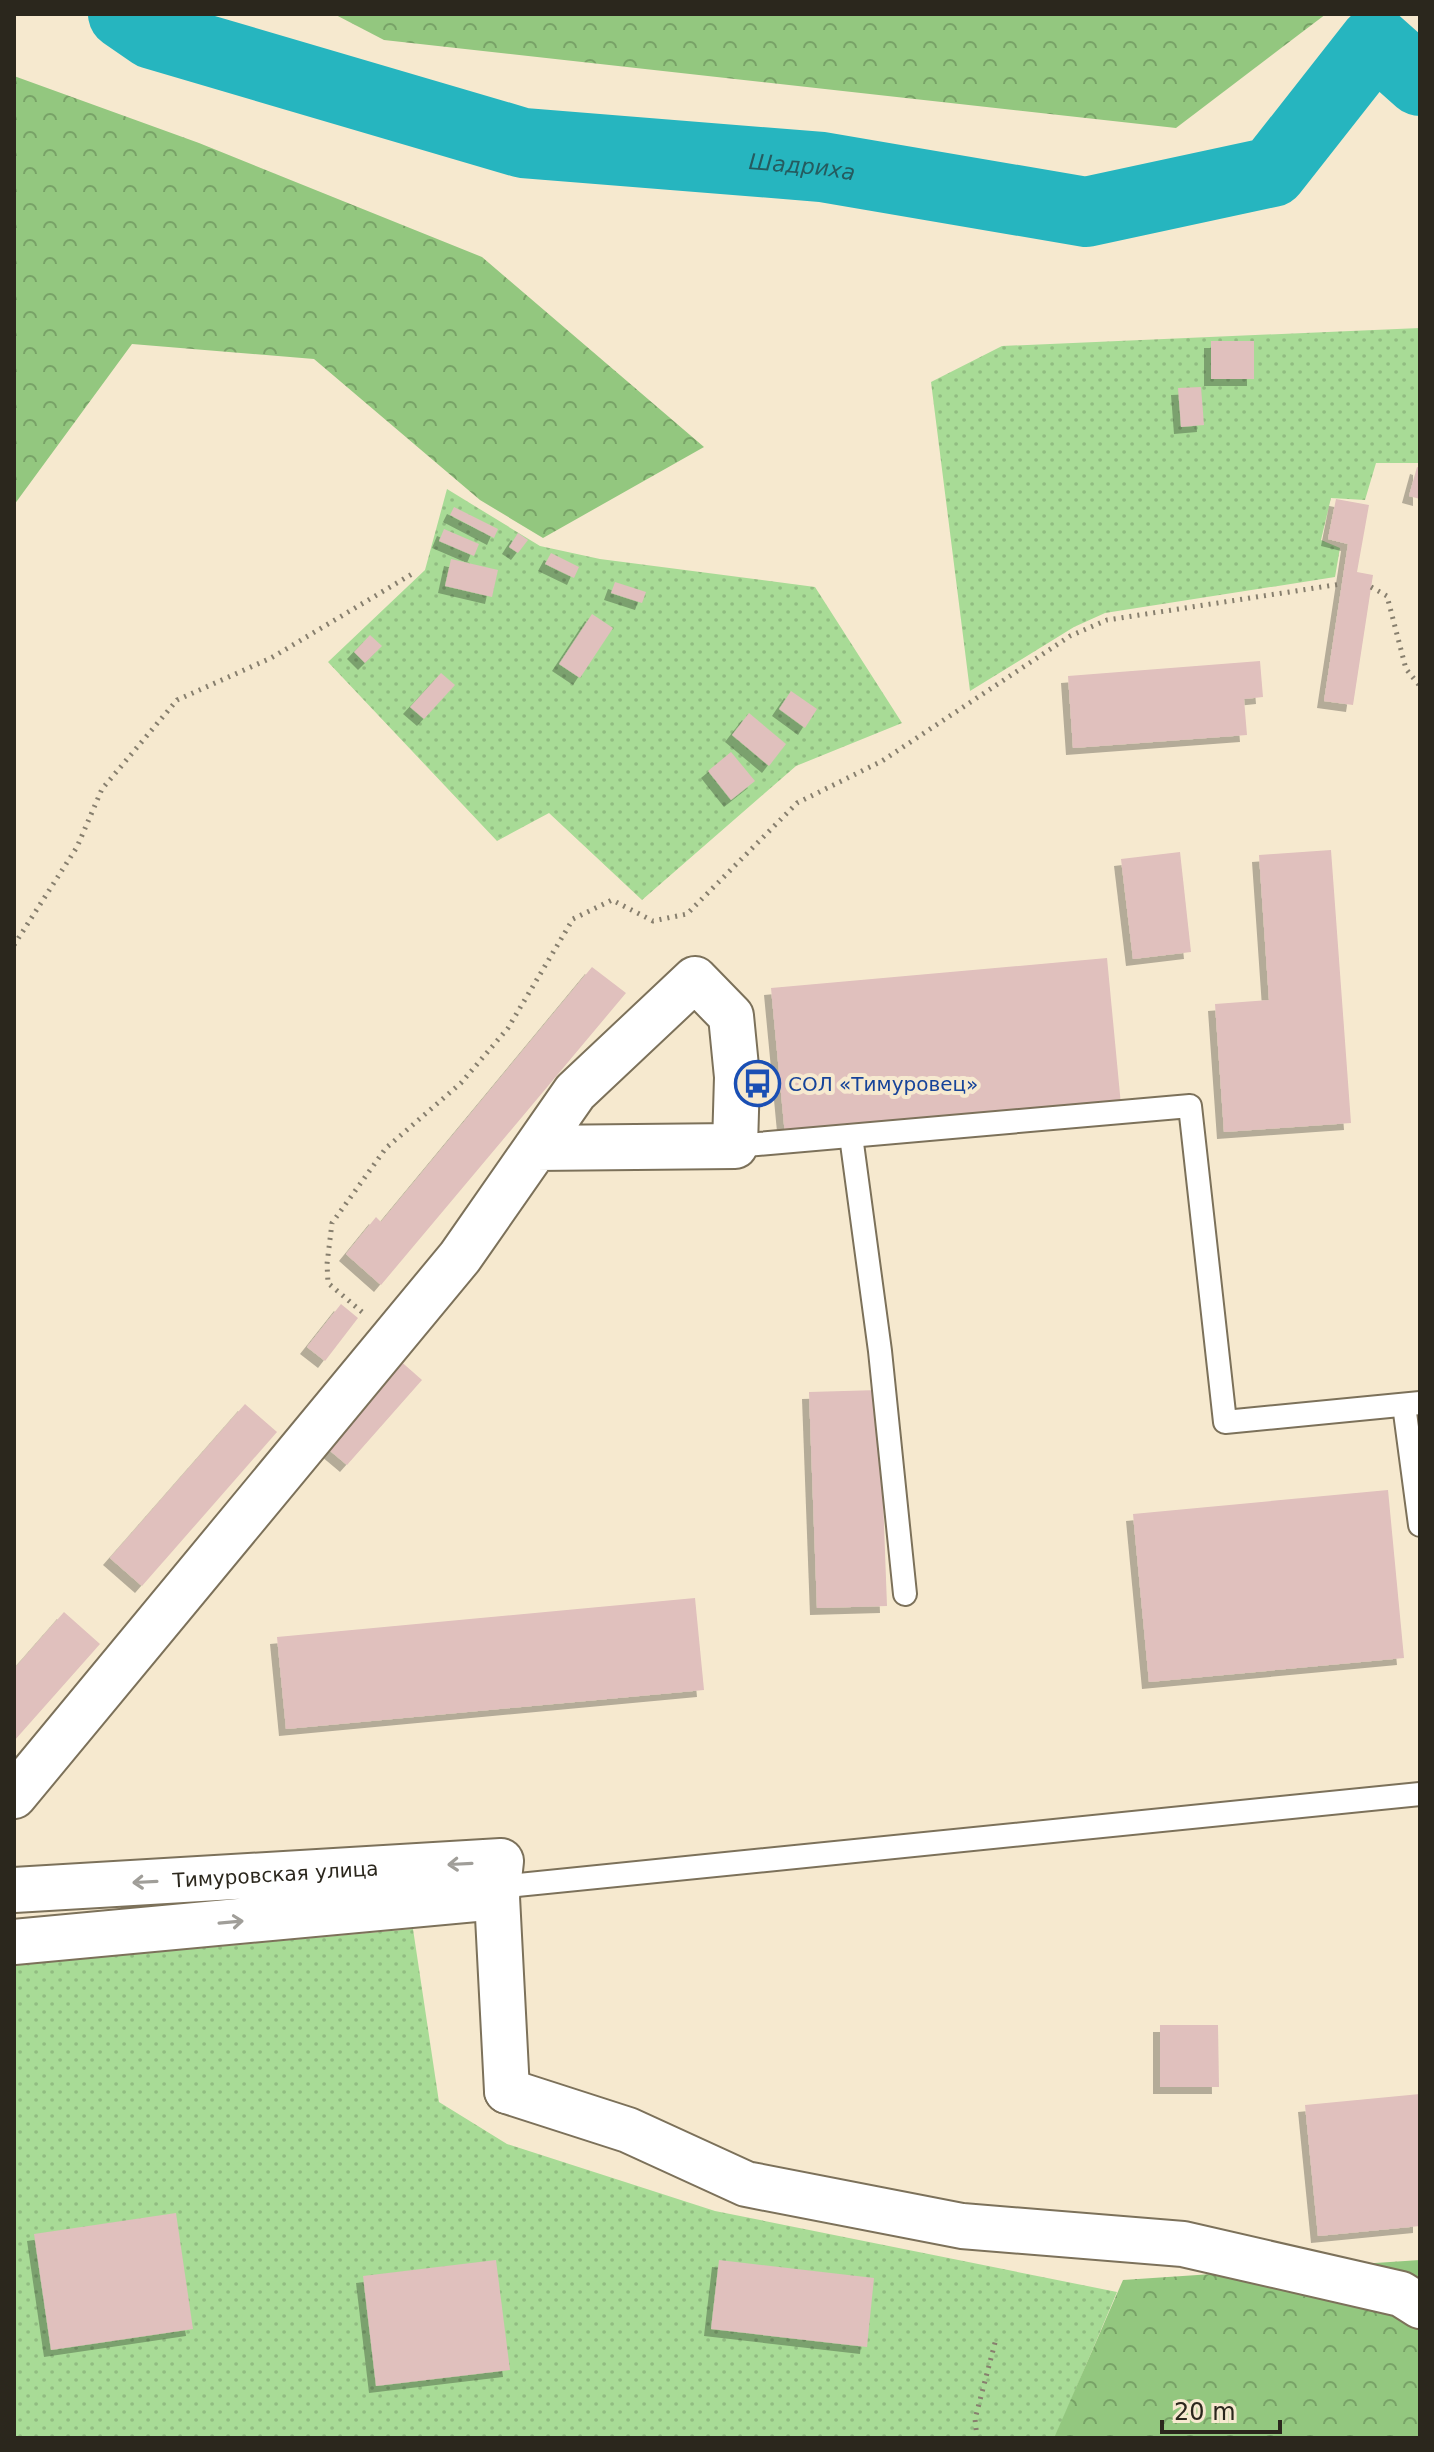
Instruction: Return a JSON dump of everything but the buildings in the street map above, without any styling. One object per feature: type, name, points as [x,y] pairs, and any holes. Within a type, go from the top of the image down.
[{"type":"street","points":[[14,1796],[460,1257],[575,1092],[695,979],[731,1016],[737,1077],[735,1146],[536,1148]]},
{"type":"street","name":"Тимуровская улица","points":[[14,1890],[501,1861],[497,1892],[507,2091],[628,2130],[746,2184],[962,2226],[1183,2244],[1401,2294],[1420,2306]]},
{"type":"street","name":"Тимуровская улица","points":[[14,1942],[497,1892]]},
{"type":"lane","points":[[735,1146],[1190,1106],[1225,1422],[1412,1404],[1420,1525]]},
{"type":"lane","points":[[851,1136],[880,1351],[905,1594]]},
{"type":"lane","points":[[497,1892],[1420,1794]]},
{"type":"path","points":[[14,945],[77,847],[102,789],[177,700],[271,658],[412,574]]},
{"type":"path","points":[[392,1338],[328,1283],[332,1223],[386,1148],[461,1083],[508,1028],[573,919],[612,900],[653,921],[687,914],[797,803],[882,761],[1082,630],[1107,620],[1341,584]]},
{"type":"path","points":[[1371,587],[1387,596],[1406,669],[1420,686]]},
{"type":"path","points":[[977,2438],[975,2419],[996,2339]]},
{"type":"green space","points":[[334,14],[1326,14],[1176,128],[384,40]]},
{"type":"green space","points":[[14,76],[199,143],[482,257],[704,447],[543,538],[480,500],[314,359],[132,344],[14,505]]},
{"type":"green space","points":[[1420,328],[1420,463],[1376,463],[1365,500],[1331,498],[1321,540],[1340,548],[1335,577],[1105,613],[1074,627],[970,691],[931,382],[1002,346]]},
{"type":"green space","points":[[447,489],[540,546],[600,559],[815,587],[902,723],[796,766],[642,900],[549,813],[497,841],[328,662],[425,570]]},
{"type":"green space","points":[[413,1929],[439,2102],[507,2144],[715,2211],[1117,2292],[1055,2438],[14,2438],[14,1965]]},
{"type":"green space","points":[[1420,2260],[1420,2438],[1054,2438],[1123,2280]]},
{"type":"waterway","name":"Шадриха","points":[[123,14],[152,34],[523,143],[822,167],[1086,212],[1272,172],[1375,41],[1420,81]]},
{"type":"place","name":"СОЛ «Тимуровец»","points":[[757,1084]]}]
